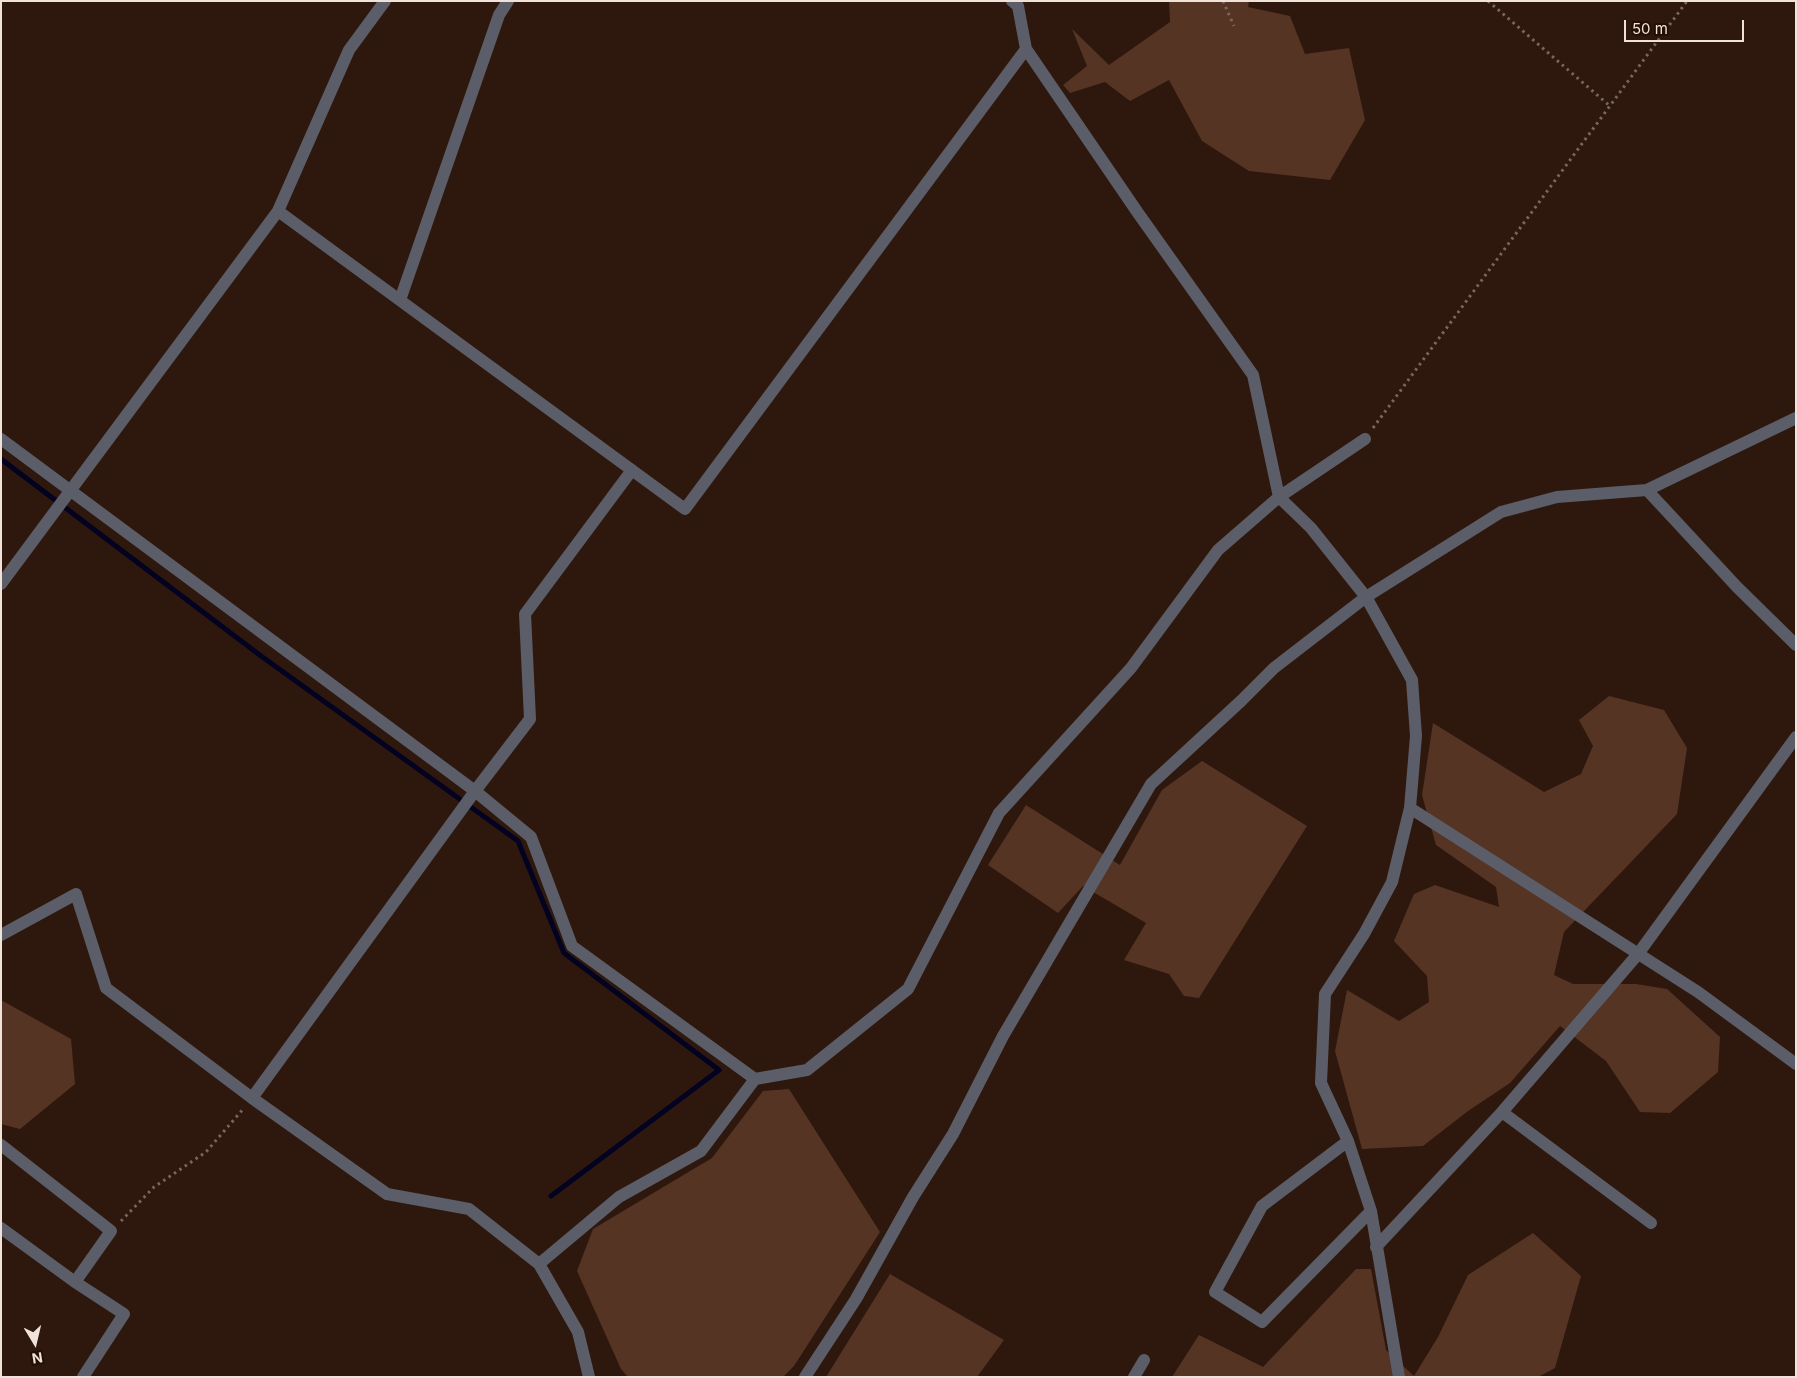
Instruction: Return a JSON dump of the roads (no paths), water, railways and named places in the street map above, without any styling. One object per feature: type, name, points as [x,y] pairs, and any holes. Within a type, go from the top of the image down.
[{"type":"street","points":[[1,584],[278,212],[349,50],[385,1]]},
{"type":"street","points":[[400,300],[499,15],[508,1]]},
{"type":"street","points":[[1017,3],[1026,49],[1138,213],[1253,375],[1279,497],[1311,528],[1366,597],[1412,680],[1416,736],[1410,808],[1392,882],[1364,934],[1325,994],[1321,1083],[1348,1141],[1371,1211],[1399,1377]]},
{"type":"street","points":[[278,212],[685,509],[1026,49]]},
{"type":"street","points":[[805,1377],[856,1299],[913,1197],[953,1134],[1003,1036],[1151,784],[1274,668],[1366,597],[1501,512],[1557,498],[1647,490],[1796,418]]},
{"type":"street","points":[[1,439],[475,791],[532,836],[572,946],[755,1080]]},
{"type":"street","points":[[539,1264],[619,1197],[701,1151],[755,1080],[808,1070],[908,989],[999,813],[1131,668],[1218,550],[1279,497],[1366,439]]},
{"type":"street","points":[[252,1098],[475,791],[530,720],[525,614],[632,470]]},
{"type":"street","points":[[1647,490],[1736,586],[1796,645]]},
{"type":"street","points":[[1376,1247],[1502,1112],[1638,954],[1796,737]]},
{"type":"street","points":[[1410,808],[1698,992],[1796,1064]]},
{"type":"street","points":[[1,935],[76,894],[106,988],[252,1098],[387,1194],[469,1209],[539,1264],[578,1332],[589,1377]]},
{"type":"street","points":[[1502,1112],[1651,1224]]},
{"type":"street","points":[[1348,1141],[1262,1206],[1215,1292],[1262,1322],[1371,1211]]},
{"type":"street","points":[[1,1146],[111,1231],[75,1282]]},
{"type":"street","points":[[1,1228],[75,1282],[124,1314],[83,1377]]},
{"type":"street","points":[[1134,1377],[1144,1360]]},
{"type":"waterway","points":[[1,459],[261,656],[518,841],[564,953],[719,1070],[551,1196]]}]
